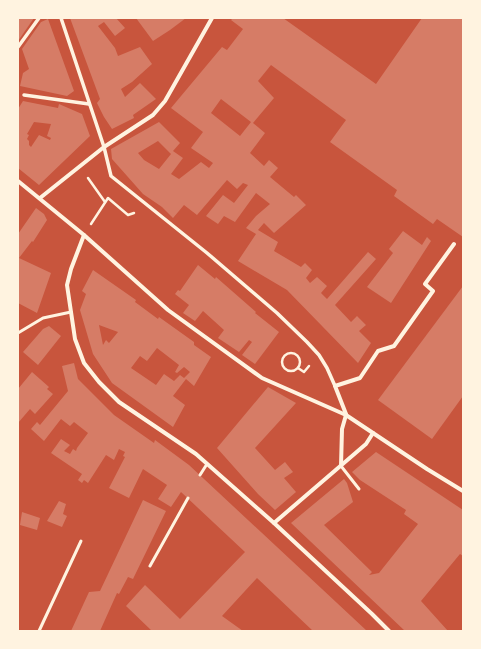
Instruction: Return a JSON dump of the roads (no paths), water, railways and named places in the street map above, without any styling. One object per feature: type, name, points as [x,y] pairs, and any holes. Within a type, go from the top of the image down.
[{"type":"street","points":[[18,47],[39,18]]},
{"type":"street","points":[[61,18],[104,147],[111,176],[213,258],[277,313],[307,342],[323,361],[335,386],[346,415],[342,429],[341,466]]},
{"type":"street","points":[[40,198],[104,147],[153,114],[165,101],[212,18]]},
{"type":"street","points":[[24,95],[89,104]]},
{"type":"street","points":[[18,181],[84,235],[168,310],[262,378],[346,415],[463,491]]},
{"type":"street","points":[[84,235],[71,269],[67,285],[75,339],[84,363],[99,382],[119,402],[196,454],[274,523],[389,631]]},
{"type":"street","points":[[335,386],[360,378],[378,351],[394,346],[433,291],[425,284],[454,244]]},
{"type":"street","points":[[274,523],[366,444],[373,433]]},
{"type":"lane","points":[[18,333],[43,318],[71,312]]},
{"type":"lane","points":[[200,475],[207,464]]},
{"type":"lane","points":[[341,466],[359,489]]},
{"type":"lane","points":[[150,566],[188,498]]},
{"type":"lane","points":[[39,631],[81,541]]}]
